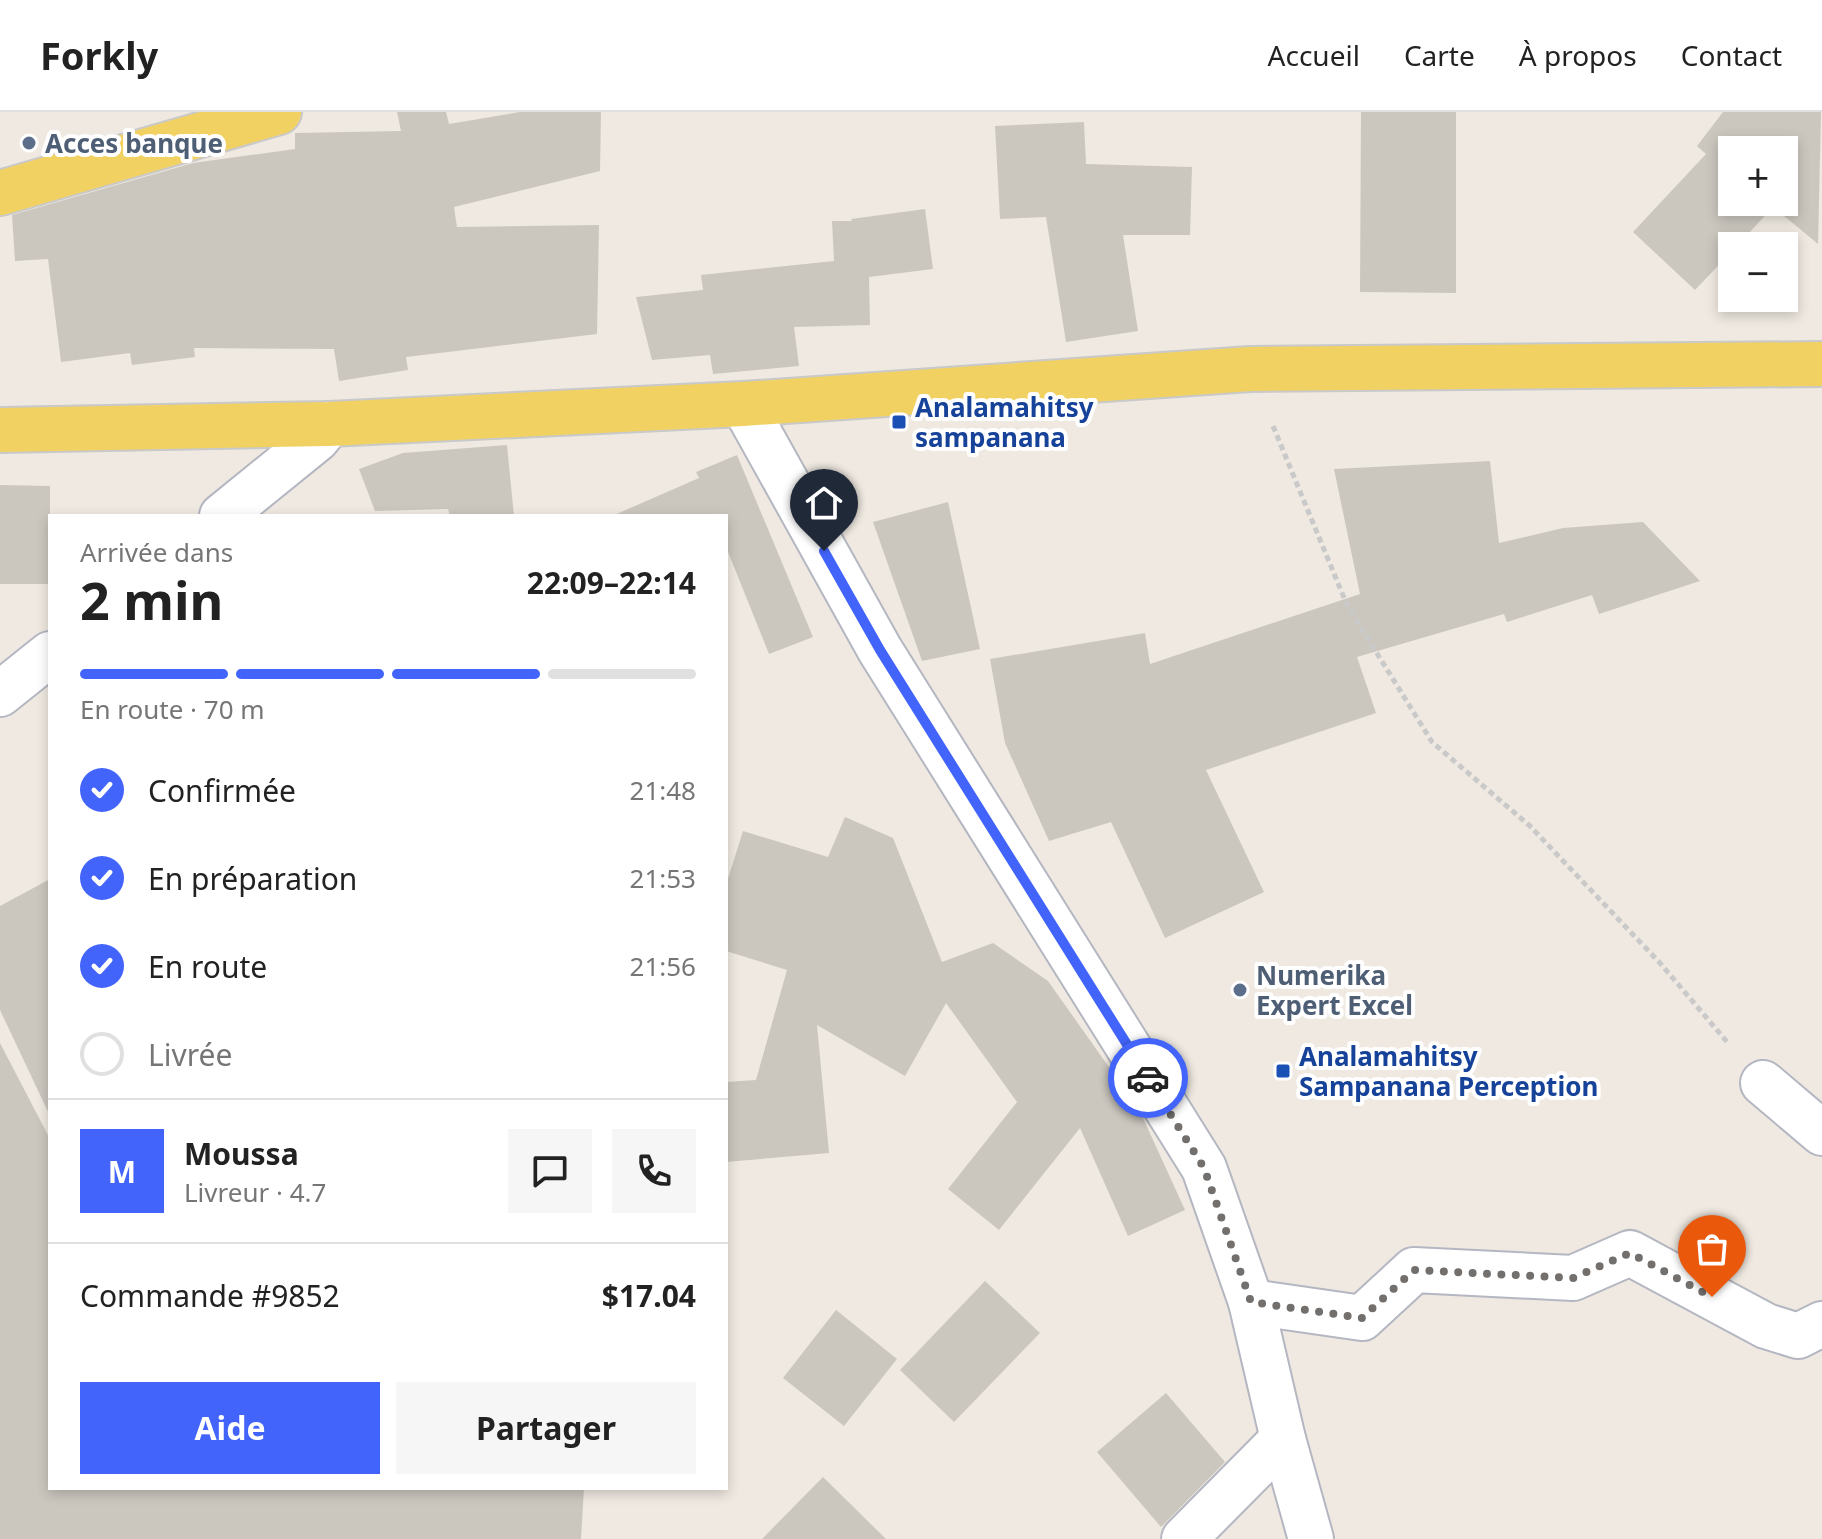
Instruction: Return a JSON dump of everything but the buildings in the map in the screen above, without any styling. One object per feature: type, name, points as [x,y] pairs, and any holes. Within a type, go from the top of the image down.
[{"type":"main road","points":[[0,193],[279,112]]},
{"type":"main road","points":[[0,430],[329,424],[743,404],[1250,369],[1822,364]]},
{"type":"street","points":[[743,404],[880,650],[1204,1168],[1251,1302],[1283,1439],[1311,1539]]},
{"type":"street","points":[[224,514],[317,439],[329,424]]},
{"type":"street","points":[[0,694],[48,656]]},
{"type":"street","points":[[1763,1083],[1822,1133]]},
{"type":"street","points":[[1251,1302],[1362,1318],[1414,1270],[1573,1278],[1630,1253],[1766,1326],[1798,1336],[1822,1324]]},
{"type":"street","points":[[1184,1539],[1283,1439]]},
{"type":"path","points":[[1250,369],[1347,605],[1432,742],[1530,826],[1660,963],[1763,1083]]},
{"type":"way so far","points":[[1148,1078],[1204,1168],[1251,1302],[1362,1318],[1414,1270],[1573,1278],[1630,1253],[1712,1297]]},
{"type":"place","name":"Acces banque","points":[[29,143]]},
{"type":"place","name":"Analamahitsy sampanana","points":[[899,422]]},
{"type":"place","name":"Numerika Expert Excel","points":[[1240,990]]},
{"type":"place","name":"Analamahitsy Sampanana Perception","points":[[1283,1071]]},
{"type":"route","points":[[824,551],[880,650],[1148,1078]]}]
